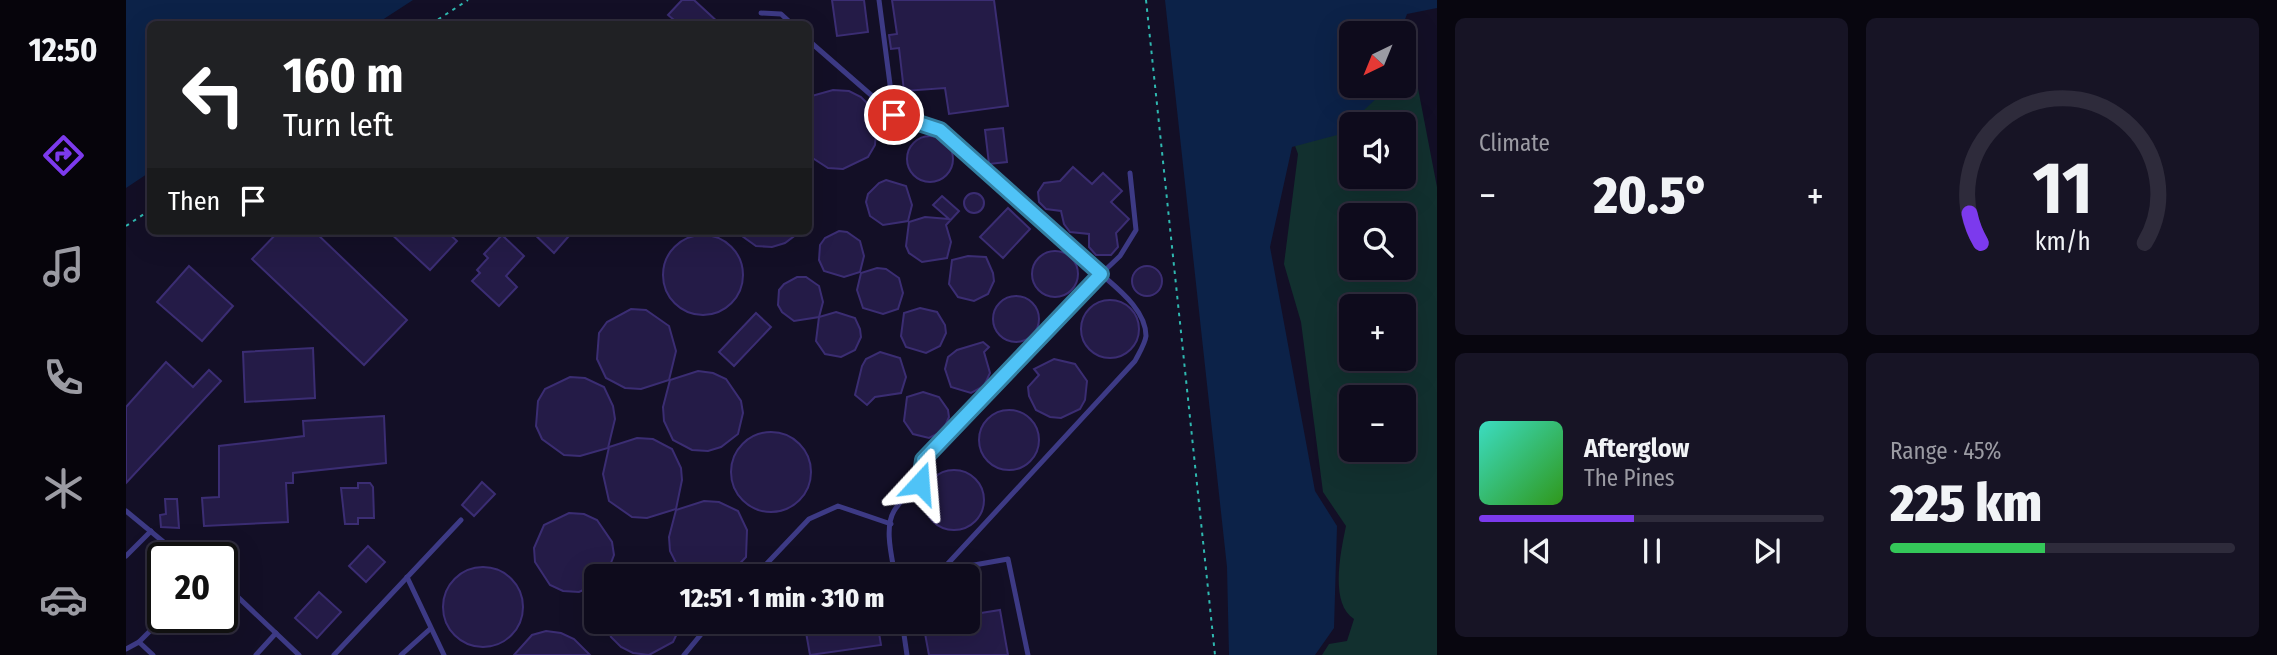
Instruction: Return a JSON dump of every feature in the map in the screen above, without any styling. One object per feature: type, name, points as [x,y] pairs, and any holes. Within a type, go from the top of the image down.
[{"type":"lane","points":[[879,0],[894,115]]},
{"type":"lane","points":[[761,13],[781,14],[789,21]]},
{"type":"lane","points":[[812,43],[894,115],[940,130],[1128,298],[1144,325],[1146,338],[1135,361],[947,564]]},
{"type":"lane","points":[[893,564],[889,535],[893,512],[920,483],[923,460],[1120,256],[1136,230],[1130,173]]},
{"type":"lane","points":[[766,564],[809,519],[838,506],[891,524]]},
{"type":"lane","points":[[126,510],[164,542]]},
{"type":"lane","points":[[334,655],[461,520]]},
{"type":"lane","points":[[126,556],[151,531]]},
{"type":"lane","points":[[980,564],[1008,559],[1028,655]]},
{"type":"lane","points":[[408,577],[444,655]]},
{"type":"lane","points":[[238,597],[299,655]]},
{"type":"lane","points":[[401,655],[430,629]]},
{"type":"lane","points":[[126,649],[148,633]]},
{"type":"lane","points":[[256,655],[276,633]]},
{"type":"lane","points":[[684,655],[701,634]]},
{"type":"lane","points":[[904,634],[907,655]]},
{"type":"lane","points":[[139,642],[153,655]]},
{"type":"path","points":[[436,21],[468,0]]},
{"type":"path","points":[[1146,0],[1215,655]]},
{"type":"path","points":[[126,226],[147,211]]},
{"type":"green space","points":[[1401,0],[1405,21],[1339,21],[1339,98],[1416,98],[1416,78],[1437,187],[1437,655],[1322,655],[1329,644],[1347,641],[1354,619],[1346,612],[1339,589],[1346,526],[1323,492],[1301,322],[1284,264],[1298,154],[1247,15]]},
{"type":"water","points":[[126,0],[413,0],[381,21],[147,21],[147,174],[126,188]]},
{"type":"water","points":[[1165,0],[1437,0],[1437,8],[1407,14],[1404,21],[1339,21],[1339,98],[1377,98],[1362,112],[1339,112],[1337,135],[1292,147],[1270,247],[1315,491],[1337,526],[1334,628],[1315,655],[1229,655],[1227,567]]},
{"type":"building","points":[[682,0],[694,0],[717,21],[675,21],[668,15]]},
{"type":"building","points":[[832,0],[864,0],[868,32],[837,36]]},
{"type":"building","points":[[892,0],[994,0],[1008,106],[949,114],[945,88],[904,91],[899,48],[891,49],[889,35],[897,34]]},
{"type":"building","points":[[833,90],[849,91],[861,97],[871,107],[877,119],[875,145],[868,157],[843,169],[828,168],[812,158],[812,96]]},
{"type":"building","points":[[1003,128],[1007,162],[989,164],[985,130]]},
{"type":"building","points":[[930,136],[946,143],[953,159],[946,175],[930,182],[914,175],[907,159],[914,143]]},
{"type":"building","points":[[1073,167],[1092,184],[1103,173],[1122,191],[1111,202],[1129,219],[1116,233],[1118,247],[1111,255],[1096,255],[1089,247],[1089,234],[1070,232],[1064,224],[1061,211],[1046,209],[1039,202],[1038,192],[1044,183],[1060,181]]},
{"type":"building","points":[[886,180],[906,186],[912,205],[908,221],[883,225],[870,216],[866,202],[868,194]]},
{"type":"building","points":[[974,193],[981,196],[984,203],[981,210],[974,213],[967,210],[964,203],[967,196]]},
{"type":"building","points":[[942,196],[959,211],[946,225],[951,242],[947,258],[922,262],[909,253],[906,246],[909,222],[925,217],[949,219],[933,205]]},
{"type":"building","points":[[1008,208],[1030,229],[1003,258],[980,237]]},
{"type":"building","points":[[839,231],[847,232],[860,241],[864,256],[860,272],[844,277],[824,271],[819,260],[820,245],[825,238]]},
{"type":"building","points":[[275,235],[318,235],[407,320],[364,365],[252,259]]},
{"type":"building","points":[[392,235],[450,235],[457,241],[430,270]]},
{"type":"building","points":[[502,235],[524,256],[506,276],[517,287],[499,306],[472,281],[480,273],[477,270],[488,258],[484,254]]},
{"type":"building","points":[[535,235],[568,237],[554,253]]},
{"type":"building","points":[[703,235],[718,238],[731,247],[740,260],[743,275],[740,290],[731,303],[718,312],[703,315],[688,312],[675,303],[666,290],[663,275],[666,260],[675,247],[688,238]]},
{"type":"building","points":[[741,235],[796,235],[785,243],[772,247],[756,246]]},
{"type":"building","points":[[1055,251],[1071,258],[1078,274],[1071,290],[1055,297],[1039,290],[1032,274],[1039,258]]},
{"type":"building","points":[[968,256],[986,257],[993,273],[994,281],[988,294],[974,301],[958,297],[949,284],[952,260]]},
{"type":"building","points":[[189,266],[233,306],[202,341],[157,302]]},
{"type":"building","points":[[1147,266],[1158,270],[1162,281],[1158,292],[1147,296],[1136,292],[1132,281],[1136,270]]},
{"type":"building","points":[[877,268],[886,269],[899,278],[903,293],[898,309],[883,314],[863,308],[857,290],[861,273]]},
{"type":"building","points":[[797,277],[806,277],[819,286],[823,302],[819,317],[794,321],[782,312],[778,305],[779,290]]},
{"type":"building","points":[[1016,296],[1032,303],[1039,319],[1032,335],[1016,342],[1000,335],[993,319],[1000,303]]},
{"type":"building","points":[[1104,300],[1116,300],[1131,308],[1139,323],[1139,335],[1131,350],[1116,358],[1104,358],[1089,350],[1081,335],[1081,323],[1089,308]]},
{"type":"building","points":[[920,308],[937,312],[945,325],[946,333],[940,346],[926,353],[906,347],[901,336],[904,313]]},
{"type":"building","points":[[631,309],[646,310],[669,326],[676,351],[669,380],[641,389],[625,388],[606,378],[597,359],[599,333],[607,322]]},
{"type":"building","points":[[836,312],[855,318],[861,337],[855,350],[841,357],[825,354],[816,341],[819,317]]},
{"type":"building","points":[[756,313],[771,327],[734,366],[719,352]]},
{"type":"building","points":[[983,342],[989,347],[984,352],[990,373],[984,386],[971,393],[951,387],[945,369],[948,357],[957,350]]},
{"type":"building","points":[[313,348],[315,398],[245,402],[243,352]]},
{"type":"building","points":[[880,352],[900,358],[906,377],[901,393],[875,397],[867,405],[855,395],[862,366],[866,359]]},
{"type":"building","points":[[1054,359],[1075,364],[1087,381],[1085,400],[1080,409],[1061,418],[1050,417],[1036,410],[1029,396],[1028,387],[1039,375],[1034,369]]},
{"type":"building","points":[[166,362],[193,387],[209,370],[221,381],[126,483],[126,407]]},
{"type":"building","points":[[698,371],[713,373],[726,379],[741,401],[743,413],[738,434],[721,447],[708,451],[692,450],[673,440],[664,421],[663,407],[670,380]]},
{"type":"building","points":[[570,377],[585,378],[604,387],[613,406],[615,419],[608,448],[580,456],[564,455],[542,439],[536,426],[538,401],[545,389]]},
{"type":"building","points":[[923,392],[939,397],[948,410],[949,417],[943,431],[929,438],[913,434],[904,421],[907,397]]},
{"type":"building","points":[[1009,410],[1026,415],[1034,423],[1039,440],[1034,457],[1026,465],[1009,470],[992,465],[984,457],[979,440],[984,423],[992,415]]},
{"type":"building","points":[[384,416],[386,463],[293,473],[293,483],[286,483],[288,522],[204,526],[202,498],[219,497],[219,446],[304,436],[303,421]]},
{"type":"building","points":[[771,432],[786,435],[799,444],[808,457],[811,472],[808,487],[799,500],[786,509],[771,512],[756,509],[743,500],[734,487],[731,472],[734,457],[743,444],[756,435]]},
{"type":"building","points":[[637,438],[653,439],[672,449],[681,468],[682,480],[676,509],[647,518],[632,517],[609,501],[603,474],[609,447]]},
{"type":"building","points":[[954,470],[975,479],[984,500],[975,521],[954,530],[933,521],[924,500],[933,479]]},
{"type":"building","points":[[482,482],[495,494],[474,516],[462,505]]},
{"type":"building","points":[[358,483],[370,483],[373,487],[374,518],[358,518],[358,524],[345,524],[341,488],[358,488]]},
{"type":"building","points":[[165,499],[177,499],[179,528],[161,527],[160,515],[166,514]]},
{"type":"building","points":[[704,501],[719,502],[738,511],[747,530],[746,557],[739,564],[677,564],[670,551],[669,537],[676,510]]},
{"type":"building","points":[[569,513],[584,514],[597,520],[612,542],[614,555],[611,564],[584,564],[584,590],[579,592],[563,591],[550,585],[535,562],[534,548],[544,525]]},
{"type":"building","points":[[368,546],[385,562],[366,582],[349,566]]},
{"type":"building","points":[[483,567],[498,570],[511,579],[520,592],[523,607],[520,622],[511,635],[498,644],[483,647],[468,644],[455,635],[446,622],[443,607],[446,592],[455,579],[468,570]]},
{"type":"building","points":[[319,592],[341,612],[317,638],[295,618]]},
{"type":"building","points":[[1000,610],[1008,655],[929,655],[925,634],[980,634],[980,613]]},
{"type":"building","points":[[546,631],[561,633],[574,639],[590,655],[514,655],[532,635]]},
{"type":"building","points":[[610,634],[677,634],[673,642],[649,655],[633,653],[621,647]]},
{"type":"building","points":[[806,634],[879,634],[881,645],[810,655]]},
{"type":"route","points":[[894,115],[940,130],[1101,274],[923,460],[920,483]]}]
